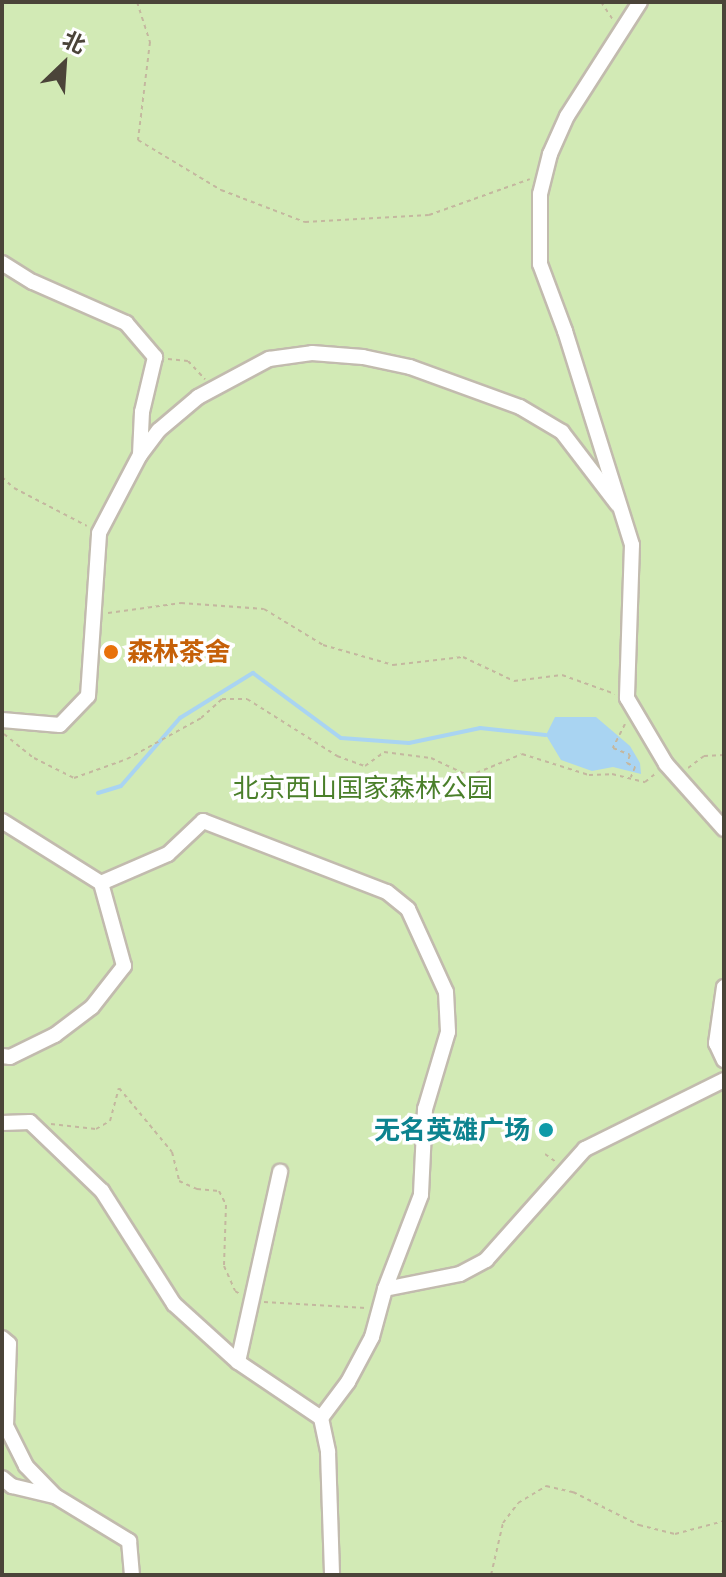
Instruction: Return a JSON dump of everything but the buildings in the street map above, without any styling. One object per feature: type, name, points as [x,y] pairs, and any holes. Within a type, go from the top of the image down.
[{"type":"lane","points":[[640,2],[567,116],[545,173],[540,194],[540,264],[565,331],[632,545],[627,698],[666,764],[724,829]]},
{"type":"lane","points":[[2,263],[33,282],[126,323],[155,357],[142,412],[140,455]]},
{"type":"lane","points":[[2,720],[60,725],[88,696],[99,533],[140,455],[159,430],[198,397],[269,359],[312,353],[410,367],[520,407],[562,432],[617,504]]},
{"type":"lane","points":[[2,821],[101,883],[124,966],[92,1007],[55,1035],[10,1057],[2,1056]]},
{"type":"lane","points":[[101,883],[168,854],[203,821],[387,892],[408,909],[446,992],[448,1032],[425,1109],[421,1195],[385,1289],[372,1337],[348,1382],[321,1418]]},
{"type":"lane","points":[[724,987],[716,1043],[724,1060]]},
{"type":"lane","points":[[385,1289],[460,1274],[486,1260],[585,1149],[724,1080]]},
{"type":"lane","points":[[2,1123],[30,1122],[102,1191],[174,1304],[238,1362],[321,1418],[328,1452],[332,1575]]},
{"type":"lane","points":[[238,1362],[280,1172]]},
{"type":"lane","points":[[2,1338],[9,1344],[6,1426],[26,1466],[55,1496],[129,1541],[132,1575]]},
{"type":"lane","points":[[2,1478],[12,1486],[55,1496]]},
{"type":"path","points":[[137,2],[150,42],[138,140],[221,190],[305,222],[429,215],[545,173]]},
{"type":"path","points":[[601,2],[605,13],[624,30]]},
{"type":"path","points":[[155,357],[188,361],[203,379],[230,378]]},
{"type":"path","points":[[2,477],[14,488],[99,533]]},
{"type":"path","points":[[95,614],[181,603],[264,609],[323,645],[393,665],[463,657],[514,681],[562,675],[627,698]]},
{"type":"path","points":[[2,733],[34,758],[74,778],[127,759],[201,718],[222,699],[247,699],[337,756],[365,766],[384,752],[431,758],[469,776],[522,754],[589,775],[645,782],[666,764]]},
{"type":"path","points":[[625,723],[613,748],[630,755],[627,763],[635,767],[630,778]]},
{"type":"path","points":[[677,776],[704,756],[724,755]]},
{"type":"path","points":[[30,1122],[96,1129],[110,1121],[119,1088],[172,1152],[179,1181],[197,1189],[219,1191],[226,1205],[224,1266],[235,1291],[251,1302],[379,1309]]},
{"type":"path","points":[[491,1575],[503,1523],[518,1503],[546,1486],[573,1492],[639,1525],[675,1534],[724,1521]]},
{"type":"green space","name":"北京西山国家森林公园","points":[[2,2],[724,2],[724,1575],[2,1575]]},
{"type":"water","points":[[555,717],[596,717],[630,746],[640,763],[641,774],[613,767],[592,771],[561,760],[546,735]]},
{"type":"waterway","points":[[98,793],[121,786],[180,718],[253,673],[341,738],[409,743],[480,728],[546,735]]},
{"type":"place","name":"森林茶舍","points":[[111,652]]},
{"type":"place","name":"无名英雄广场","points":[[546,1130]]}]
